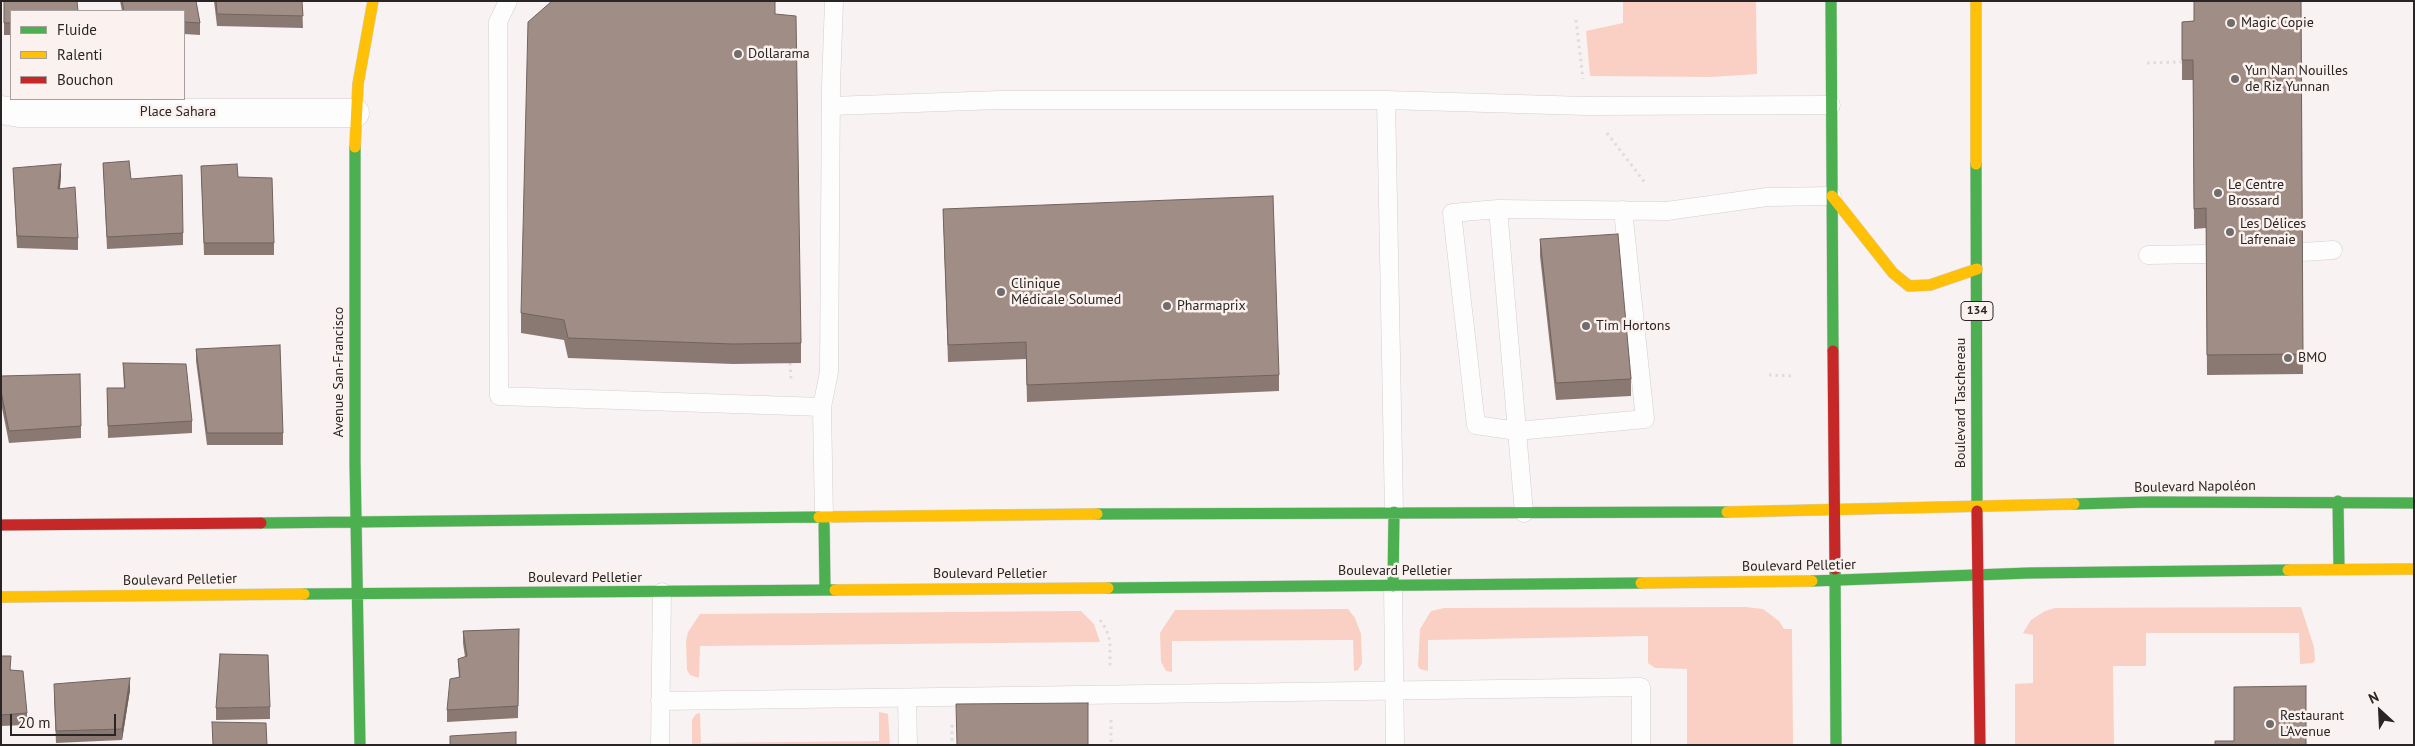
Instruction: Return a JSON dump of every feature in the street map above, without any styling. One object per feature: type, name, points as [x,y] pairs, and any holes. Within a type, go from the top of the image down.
[{"type":"street","name":"Avenue San-Francisco","points":[[360,745],[356,522],[355,113],[362,57],[373,1]]},
{"type":"street","points":[[1831,1],[1836,745]]},
{"type":"street","name":"Boulevard Taschereau","points":[[1976,1],[1977,507],[1980,745]]},
{"type":"street","name":"Place Sahara","points":[[1,110],[19,113],[355,113]]},
{"type":"street","points":[[1832,196],[1893,273],[1909,286],[1918,288],[1930,285],[1977,268]]},
{"type":"street","points":[[2338,501],[2339,569]]},
{"type":"street","name":"Boulevard Napoléon","points":[[1977,507],[2150,502],[2338,501],[2414,503]]},
{"type":"street","points":[[1,525],[1394,512],[1524,513],[1977,507]]},
{"type":"street","points":[[1393,586],[1394,512]]},
{"type":"street","points":[[824,518],[824,590]]},
{"type":"street","points":[[1978,575],[2414,569]]},
{"type":"street","name":"Boulevard Pelletier","points":[[1,597],[1393,586],[1834,581],[1978,575]]},
{"type":"lane","points":[[508,1],[498,22],[499,396],[822,407]]},
{"type":"lane","points":[[824,518],[822,407],[829,372],[831,106],[834,1]]},
{"type":"lane","points":[[831,106],[1000,100],[1386,100],[1586,106],[1832,104]]},
{"type":"lane","points":[[1386,100],[1394,512]]},
{"type":"lane","points":[[1623,210],[1645,419],[1517,430],[1476,425],[1452,213],[1498,209],[1623,210],[1667,211],[1767,197],[1832,196]]},
{"type":"lane","points":[[1498,209],[1524,513]]},
{"type":"lane","points":[[2303,252],[2333,250]]},
{"type":"lane","points":[[2148,254],[2206,254]]},
{"type":"lane","points":[[1393,586],[1395,745]]},
{"type":"lane","points":[[660,745],[662,592]]},
{"type":"lane","points":[[660,701],[1641,687],[1641,745]]},
{"type":"lane","points":[[907,698],[908,745]]},
{"type":"path","points":[[2147,63],[2182,62]]},
{"type":"path","points":[[1769,375],[1792,376]]},
{"type":"path","points":[[1092,613],[1106,629],[1110,641],[1110,674]]},
{"type":"path","points":[[1111,717],[1111,745]]},
{"type":"path","points":[[951,719],[952,745]]},
{"type":"shaded area","points":[[1623,1],[1756,1],[1757,74],[1712,77],[1590,76],[1586,31],[1623,23]]},
{"type":"shaded area","points":[[1746,607],[1763,609],[1779,621],[1784,629],[1792,629],[1793,745],[1687,745],[1687,669],[1655,668],[1648,663],[1648,636],[1428,640],[1428,671],[1420,669],[1418,666],[1420,629],[1431,611],[1444,608]]},
{"type":"shaded area","points":[[2301,607],[2314,647],[2315,660],[2313,663],[2300,664],[2299,633],[2146,633],[2146,666],[2113,666],[2114,745],[2015,745],[2015,684],[2033,683],[2033,635],[2023,633],[2031,620],[2045,611],[2055,608]]},
{"type":"shaded area","points":[[1348,609],[1355,618],[1361,634],[1362,663],[1358,670],[1354,671],[1353,640],[1172,641],[1172,672],[1166,671],[1161,662],[1160,633],[1175,610]]},
{"type":"shaded area","points":[[1081,611],[1094,624],[1100,642],[700,646],[699,678],[690,675],[687,670],[686,641],[688,632],[700,614]]},
{"type":"shaded area","points":[[879,712],[888,714],[890,745],[692,745],[692,720],[696,714],[700,713],[701,743],[879,741]]},
{"type":"building","points":[[4,1],[77,1],[78,10],[10,10],[10,23],[4,23]]},
{"type":"building","points":[[122,1],[196,1],[200,23],[185,22],[185,10],[124,10]]},
{"type":"building","points":[[216,1],[302,1],[303,16],[217,14]]},
{"type":"building","points":[[552,1],[775,1],[775,14],[796,16],[801,343],[733,344],[568,338],[564,320],[521,313],[528,22]]},
{"type":"building","points":[[2194,1],[2301,1],[2303,354],[2207,355],[2206,208],[2194,209],[2193,60],[2182,60],[2182,22],[2194,21]]},
{"type":"building","points":[[129,161],[131,179],[182,175],[183,233],[107,237],[103,163]]},
{"type":"building","points":[[61,164],[58,189],[75,187],[78,238],[17,236],[13,168]]},
{"type":"building","points":[[237,164],[238,177],[272,178],[274,243],[204,243],[201,166]]},
{"type":"building","name":"Pharmaprix","points":[[1273,196],[1279,375],[1027,385],[1026,342],[948,345],[943,209]]},
{"type":"building","name":"Tim Hortons","points":[[1618,234],[1631,379],[1556,383],[1540,239]]},
{"type":"building","points":[[280,345],[283,433],[207,433],[196,349]]},
{"type":"building","points":[[123,363],[186,364],[192,421],[108,426],[107,388],[125,388]]},
{"type":"building","points":[[80,374],[81,426],[9,431],[1,391],[1,376]]},
{"type":"building","points":[[519,629],[518,706],[447,710],[450,679],[460,677],[458,659],[467,656],[463,631]]},
{"type":"building","points":[[220,654],[268,655],[270,707],[216,708]]},
{"type":"building","points":[[1,656],[11,656],[10,670],[23,671],[27,713],[1,715]]},
{"type":"building","points":[[130,678],[122,729],[56,731],[54,684]]},
{"type":"building","name":"Restaurant L'Avenue","points":[[2306,686],[2306,745],[2215,745],[2215,741],[2234,741],[2234,687]]},
{"type":"building","points":[[1088,703],[1088,745],[957,745],[956,704]]},
{"type":"building","points":[[212,722],[266,723],[267,745],[213,745]]},
{"type":"building","points":[[516,732],[516,745],[450,745],[450,736]]},
{"type":"traffic: fast","points":[[1831,1],[1833,351]]},
{"type":"traffic: fast","points":[[355,147],[355,462],[360,745]]},
{"type":"traffic: fast","points":[[1976,164],[1977,511]]},
{"type":"traffic: fast","points":[[2338,501],[2339,569]]},
{"type":"traffic: fast","points":[[2074,504],[2150,502],[2414,503]]},
{"type":"traffic: fast","points":[[1393,586],[1394,512]]},
{"type":"traffic: fast","points":[[1097,514],[1727,512]]},
{"type":"traffic: fast","points":[[261,523],[819,517]]},
{"type":"traffic: fast","points":[[824,518],[825,590]]},
{"type":"traffic: fast","points":[[1835,569],[1836,745]]},
{"type":"traffic: fast","points":[[1812,581],[2029,573],[2288,570]]},
{"type":"traffic: fast","points":[[1108,588],[1641,583]]},
{"type":"traffic: fast","points":[[304,594],[835,590]]},
{"type":"traffic: slow","points":[[355,147],[358,84],[373,1]]},
{"type":"traffic: slow","points":[[1976,1],[1976,164]]},
{"type":"traffic: slow","points":[[1832,196],[1893,273],[1909,286],[1930,285],[1977,269]]},
{"type":"traffic: slow","points":[[1727,512],[2074,504]]},
{"type":"traffic: slow","points":[[819,517],[1097,514]]},
{"type":"traffic: slow","points":[[2288,570],[2414,569]]},
{"type":"traffic: slow","points":[[1641,583],[1812,581]]},
{"type":"traffic: slow","points":[[835,590],[1108,588]]},
{"type":"traffic: slow","points":[[1,597],[304,594]]},
{"type":"traffic: jam","points":[[1833,351],[1835,569]]},
{"type":"traffic: jam","points":[[1977,511],[1980,745]]},
{"type":"traffic: jam","points":[[1,525],[261,523]]},
{"type":"place","name":"Magic Copie","points":[[2231,23]]},
{"type":"place","name":"Dollarama","points":[[738,54]]},
{"type":"place","name":"Yun Nan Nouilles de Riz Yunnan","points":[[2235,79]]},
{"type":"place","name":"Le Centre Brossard","points":[[2218,193]]},
{"type":"place","name":"Les Délices Lafrenaie","points":[[2230,232]]},
{"type":"place","name":"Clinique Médicale Solumed","points":[[1001,292]]},
{"type":"place","name":"Pharmaprix","points":[[1167,306]]},
{"type":"place","name":"Tim Hortons","points":[[1586,326]]},
{"type":"place","name":"BMO","points":[[2288,358]]},
{"type":"place","name":"Restaurant L'Avenue","points":[[2270,724]]}]
